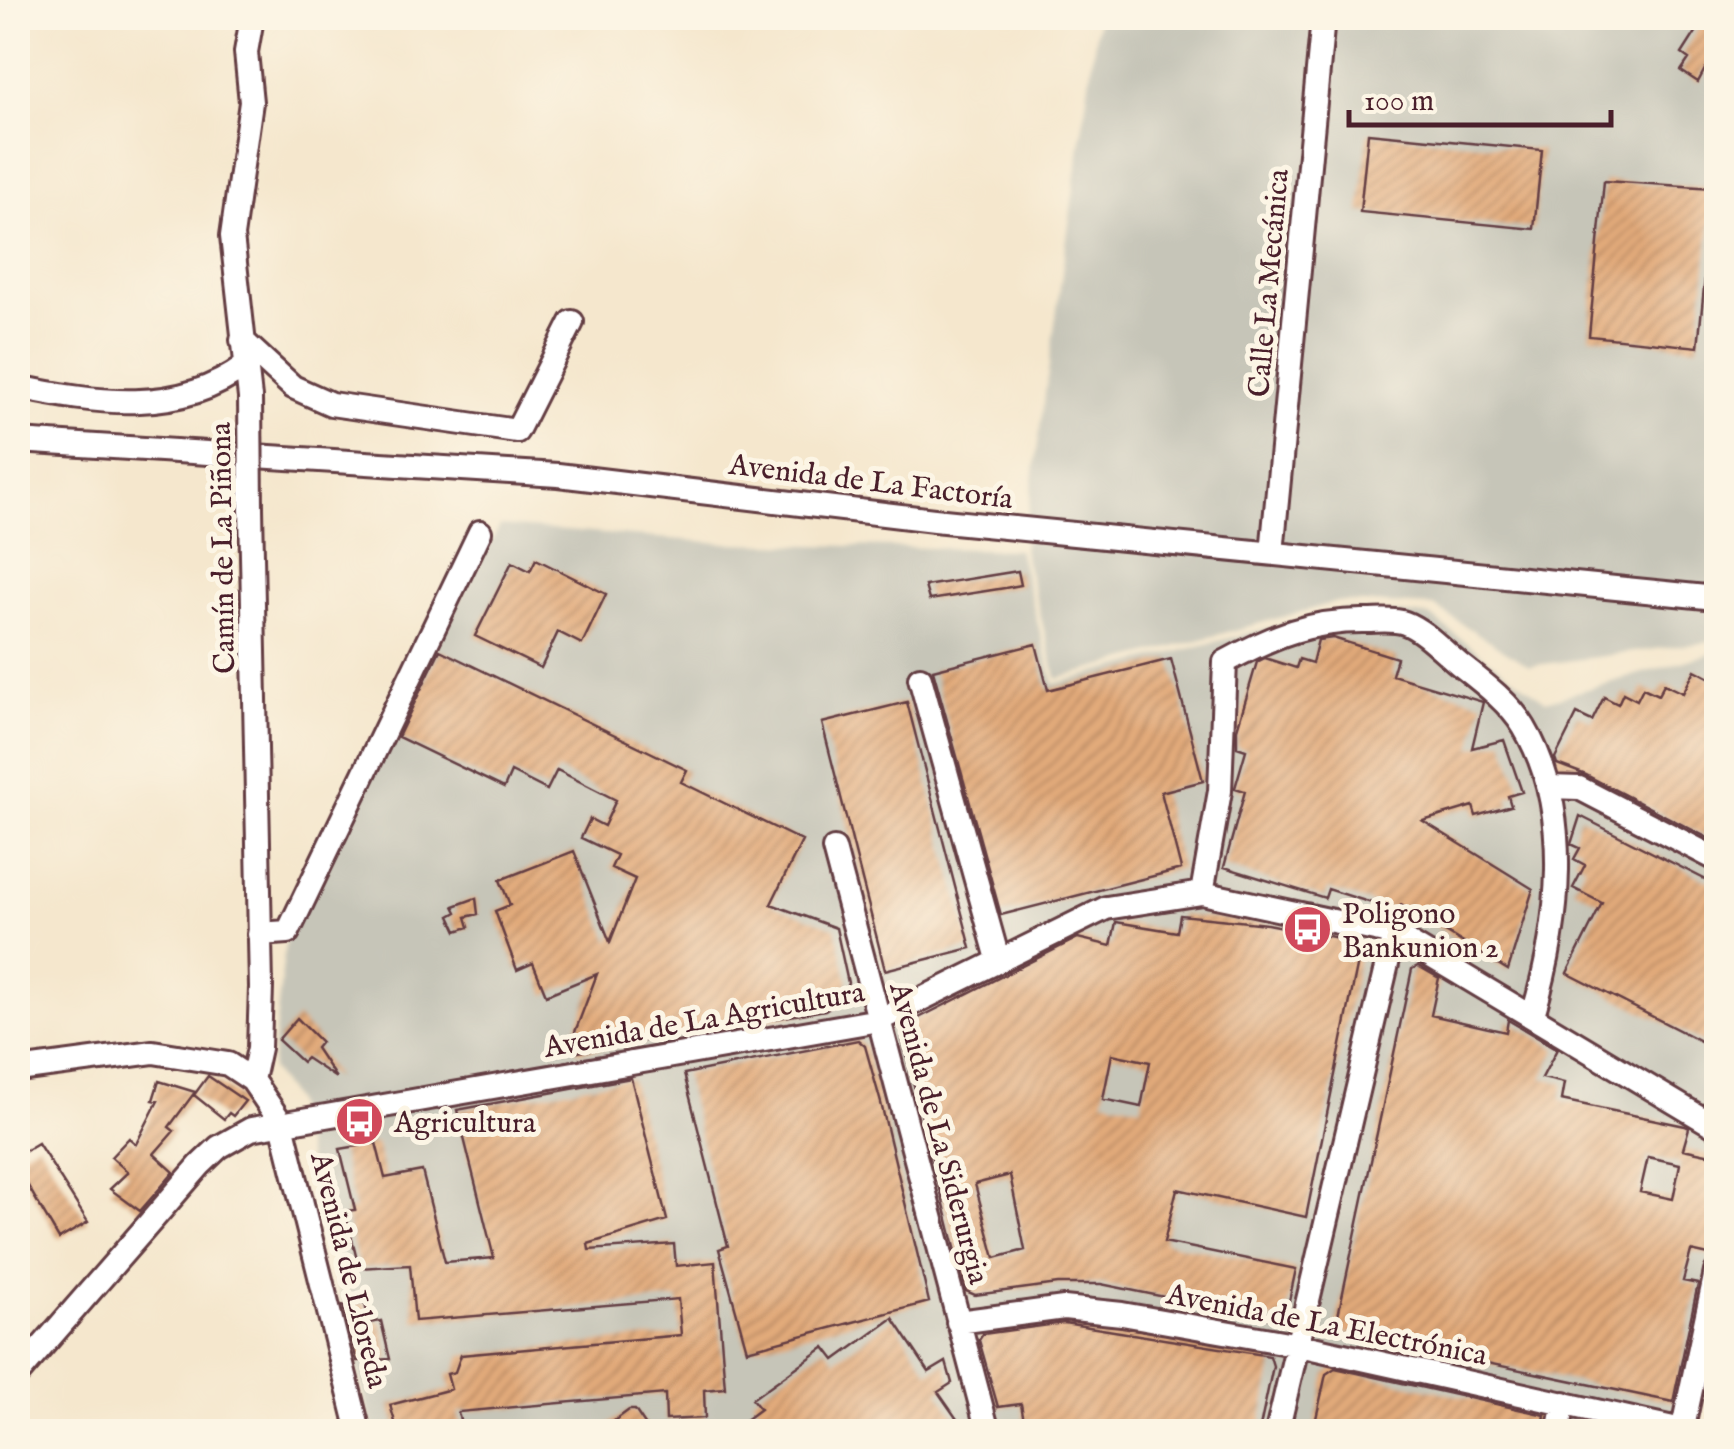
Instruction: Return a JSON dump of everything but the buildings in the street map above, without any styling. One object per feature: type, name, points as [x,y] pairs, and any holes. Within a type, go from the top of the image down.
[{"type":"street","name":"Camín de La Piñona","points":[[252,18],[246,52],[251,102],[232,236],[250,398],[259,934],[259,1048],[252,1080]]},
{"type":"street","name":"Calle La Mecánica","points":[[1272,554],[1324,18]]},
{"type":"street","points":[[242,340],[293,387],[331,404],[517,431],[572,322]]},
{"type":"street","points":[[18,387],[88,401],[190,397],[217,387],[245,366]]},
{"type":"street","name":"Avenida de La Factoría","points":[[18,442],[558,475],[934,520],[1716,598]]},
{"type":"street","points":[[259,934],[288,932],[480,532]]},
{"type":"street","points":[[1202,893],[1220,791],[1224,662],[1272,636],[1325,620],[1402,621],[1488,687],[1523,724],[1548,787],[1555,840],[1551,954],[1533,1015]]},
{"type":"street","points":[[920,678],[998,959]]},
{"type":"street","points":[[1548,787],[1579,788],[1716,858]]},
{"type":"street","name":"Avenida de La Siderurgia","points":[[834,849],[988,1432]]},
{"type":"street","name":"Avenida de La Agricultura","points":[[18,1374],[219,1147],[251,1129],[879,1020],[1106,908],[1202,893],[1394,934],[1716,1127]]},
{"type":"street","points":[[1277,1432],[1394,934]]},
{"type":"street","points":[[18,1070],[153,1052],[228,1064],[252,1080],[282,1124]]},
{"type":"street","name":"Avenida de Lloreda","points":[[282,1124],[360,1432]]},
{"type":"street","points":[[1682,1431],[1716,1272]]},
{"type":"street","name":"Avenida de La Electrónica","points":[[958,1322],[1064,1308],[1298,1345],[1682,1431]]},
{"type":"street","points":[[1558,1432],[1564,1403]]},
{"type":"shaded area","points":[[1098,18],[1716,18],[1716,641],[1529,666],[1434,606],[1337,602],[1057,679],[1023,550]]},
{"type":"shaded area","points":[[500,526],[723,543],[1018,550],[1054,684],[1341,609],[1430,616],[1546,701],[1716,652],[1716,1314],[1694,1431],[373,1431],[293,1100],[271,1070],[288,917]]},
{"type":"place","name":"Poligono Bankunion 2","points":[[1307,930]]},
{"type":"place","name":"Agricultura","points":[[359,1122]]}]
